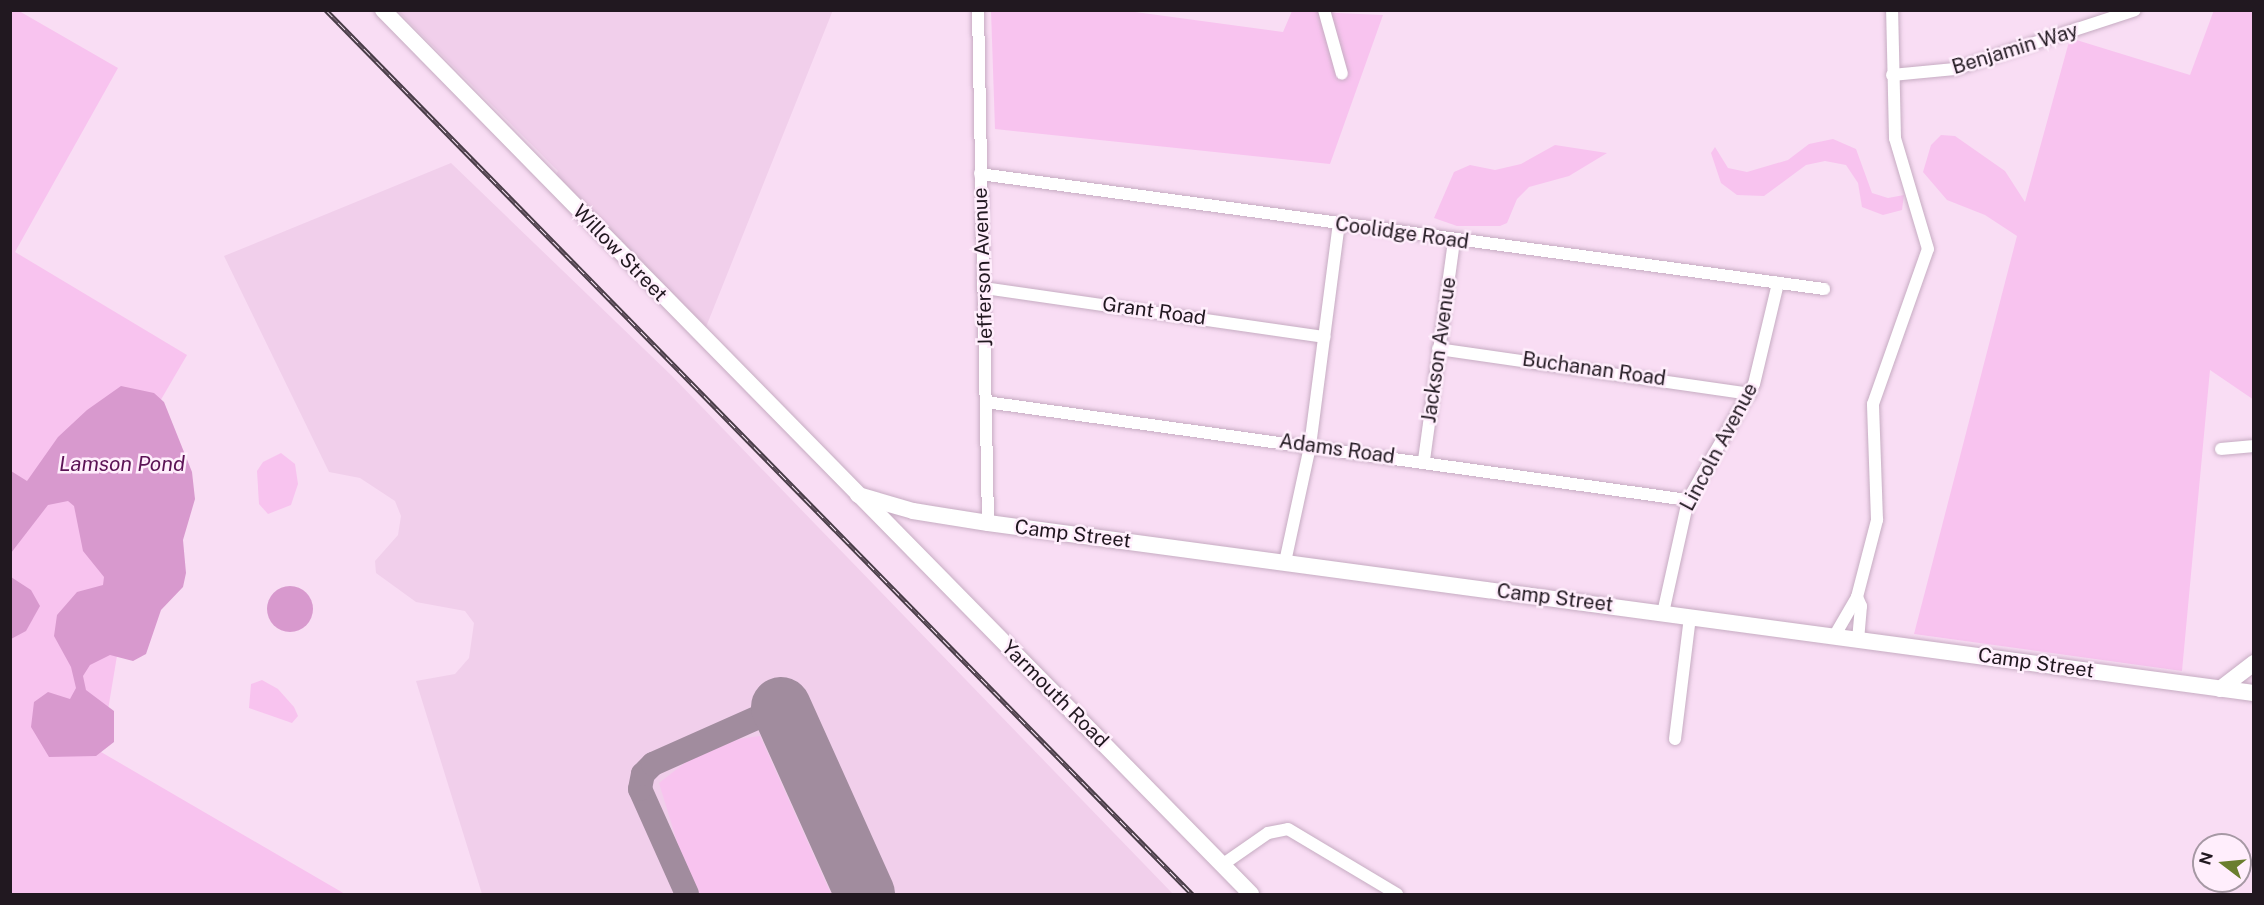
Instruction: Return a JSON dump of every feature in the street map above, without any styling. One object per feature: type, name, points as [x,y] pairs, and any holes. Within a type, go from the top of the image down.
[{"type":"main road","name":"Willow Street","points":[[383,10],[858,495]]},
{"type":"main road","name":"Camp Street","points":[[858,495],[913,511],[988,523],[1835,635],[2251,693]]},
{"type":"main road","name":"Yarmouth Road","points":[[858,495],[1251,894]]},
{"type":"main road","points":[[894,531],[913,511]]},
{"type":"main road","points":[[2220,688],[2252,665]]},
{"type":"main road","points":[[2251,693],[2252,665]]},
{"type":"street","name":"Jefferson Avenue","points":[[978,10],[988,523]]},
{"type":"street","points":[[1324,10],[1342,74]]},
{"type":"street","points":[[1835,635],[1857,597],[1877,520],[1873,404],[1928,249],[1898,154],[1892,75],[1892,10]]},
{"type":"street","name":"Benjamin Way","points":[[1892,75],[1964,67],[2135,10]]},
{"type":"street","name":"Coolidge Road","points":[[981,174],[1824,289]]},
{"type":"street","points":[[1285,562],[1310,446],[1339,224]]},
{"type":"street","name":"Jackson Avenue","points":[[1424,460],[1454,240]]},
{"type":"street","name":"Lincoln Avenue","points":[[1663,613],[1688,500],[1750,394],[1778,283]]},
{"type":"street","name":"Grant Road","points":[[984,288],[1324,337]]},
{"type":"street","name":"Buchanan Road","points":[[1438,349],[1750,394]]},
{"type":"street","name":"Adams Road","points":[[986,402],[1424,460],[1688,500]]},
{"type":"street","points":[[2221,448],[2253,446]]},
{"type":"street","points":[[1857,597],[1861,606],[1858,639]]},
{"type":"street","points":[[1675,739],[1690,616]]},
{"type":"street","points":[[1222,865],[1268,834],[1288,829],[1397,894]]},
{"type":"shaded area","points":[[833,10],[706,327],[554,178],[558,171],[398,11]]},
{"type":"shaded area","points":[[2214,10],[2253,11],[2254,400],[2210,370],[2182,671],[1914,634],[2017,236],[1985,215],[1947,200],[1923,172],[1931,145],[1941,135],[1955,136],[2005,171],[2025,202],[2070,38],[2190,75]]},
{"type":"shaded area","points":[[10,11],[19,11],[118,68],[15,252],[187,355],[159,403],[101,752],[345,894],[11,894]]},
{"type":"shaded area","points":[[991,11],[1128,11],[1283,32],[1292,11],[1383,15],[1330,164],[995,129]]},
{"type":"shaded area","points":[[1833,139],[1856,149],[1872,193],[1888,198],[1904,195],[1902,210],[1883,215],[1862,207],[1858,183],[1846,165],[1825,161],[1806,165],[1764,196],[1737,195],[1721,183],[1711,153],[1715,147],[1728,168],[1747,172],[1788,160],[1809,144]]},
{"type":"shaded area","points":[[1555,145],[1607,153],[1569,176],[1529,187],[1517,199],[1507,223],[1500,226],[1457,226],[1434,218],[1454,172],[1470,165],[1495,170],[1521,164]]},
{"type":"shaded area","points":[[451,163],[671,375],[1173,894],[482,894],[416,681],[455,674],[469,658],[474,623],[465,611],[416,602],[376,573],[375,561],[398,535],[401,516],[395,501],[360,478],[329,472],[224,256]]},
{"type":"shaded area","points":[[281,453],[295,464],[298,484],[291,505],[268,514],[259,504],[257,471],[263,462]]},
{"type":"shaded area","points":[[262,680],[278,689],[294,707],[298,716],[292,723],[249,708],[251,684]]},
{"type":"shaded area","points":[[760,736],[831,894],[699,894],[682,858],[659,783],[686,762],[738,739]]},
{"type":"water","name":"Lamson Pond","points":[[121,386],[154,393],[164,402],[192,472],[195,499],[183,540],[186,573],[183,587],[161,610],[146,654],[133,661],[110,655],[90,665],[83,676],[86,690],[114,711],[114,742],[96,756],[49,757],[31,727],[34,702],[48,692],[70,699],[76,688],[71,667],[54,636],[57,615],[77,592],[103,585],[104,577],[83,551],[74,506],[68,501],[48,505],[11,553],[11,471],[27,481],[58,437],[87,410]]},
{"type":"water","points":[[11,577],[31,590],[40,606],[26,631],[11,639]]},
{"type":"water","points":[[290,586],[306,593],[313,609],[306,625],[290,632],[274,625],[267,609],[274,593]]},
{"type":"taxiway","points":[[687,894],[640,789],[643,774],[653,764],[781,707]]},
{"type":"runway","points":[[781,707],[865,894]]},
{"type":"railway","points":[[326,10],[1192,894]]}]
